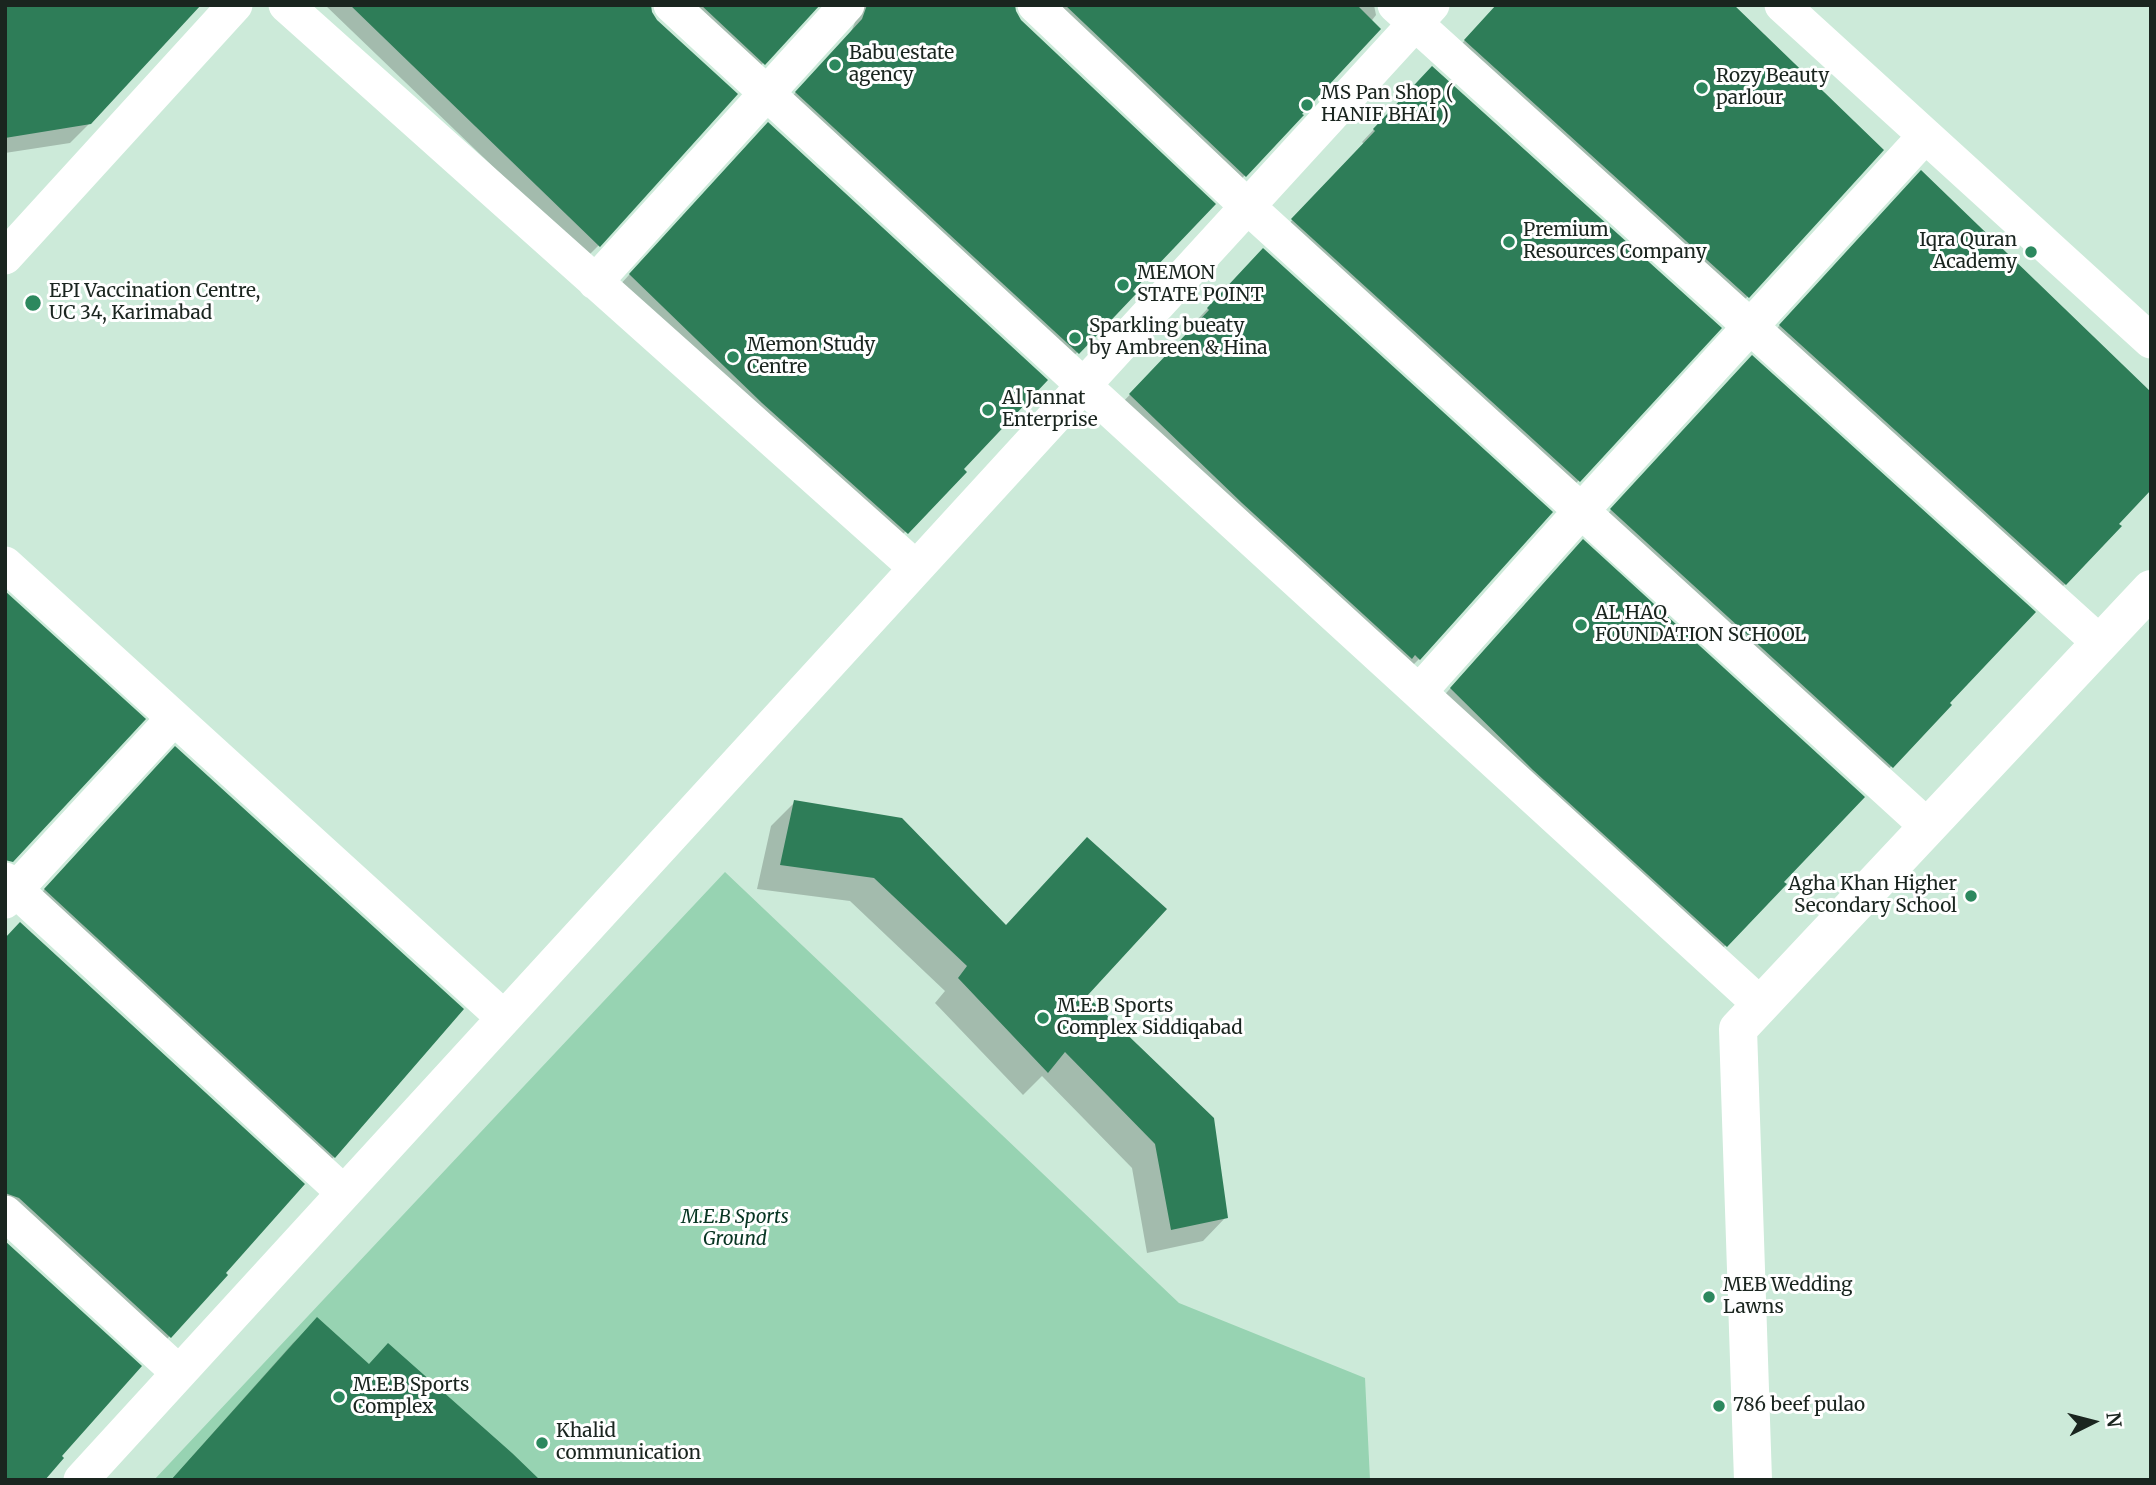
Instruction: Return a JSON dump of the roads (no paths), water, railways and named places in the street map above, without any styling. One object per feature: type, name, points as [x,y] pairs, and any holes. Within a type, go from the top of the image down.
[{"type":"street","points":[[5,257],[235,5]]},
{"type":"street","points":[[286,5],[916,568]]},
{"type":"street","points":[[671,5],[1761,1004]]},
{"type":"street","points":[[595,282],[847,5]]},
{"type":"street","points":[[1035,5],[1247,206],[1928,827]]},
{"type":"street","points":[[1782,5],[2151,341]]},
{"type":"street","points":[[81,1480],[1247,206],[1414,11],[1751,328],[2100,643]]},
{"type":"street","points":[[1419,692],[1925,136]]},
{"type":"street","points":[[5,564],[504,1018]]},
{"type":"street","points":[[1753,1480],[1738,1029],[2151,589]]},
{"type":"street","points":[[174,718],[9,890],[344,1193]]},
{"type":"street","points":[[5,1213],[179,1373]]},
{"type":"place","name":"Babu estate agency","points":[[835,65]]},
{"type":"place","name":"Rozy Beauty parlour","points":[[1702,88]]},
{"type":"place","name":"MS Pan Shop ( HANIF BHAI )","points":[[1307,105]]},
{"type":"place","name":"Premium Resources Company","points":[[1509,242]]},
{"type":"place","name":"Iqra Quran Academy","points":[[2031,252]]},
{"type":"place","name":"MEMON STATE POINT","points":[[1123,285]]},
{"type":"place","name":"EPI Vaccination Centre, UC 34, Karimabad","points":[[33,303]]},
{"type":"place","name":"Sparkling bueaty by Ambreen & Hina","points":[[1075,338]]},
{"type":"place","name":"Memon Study Centre","points":[[733,357]]},
{"type":"place","name":"Al Jannat Enterprise","points":[[988,410]]},
{"type":"place","name":"AL HAQ FOUNDATION SCHOOL","points":[[1581,625]]},
{"type":"place","name":"Agha Khan Higher Secondary School","points":[[1971,896]]},
{"type":"place","name":"M.E.B Sports Complex Siddiqabad","points":[[1043,1018]]},
{"type":"place","name":"MEB Wedding Lawns","points":[[1709,1297]]},
{"type":"place","name":"M.E.B Sports Complex","points":[[339,1397]]},
{"type":"place","name":"786 beef pulao","points":[[1719,1406]]},
{"type":"place","name":"Khalid communication","points":[[542,1443]]},
{"type":"park label","name":"M.E.B Sports Ground","points":[[735,1229]]}]
